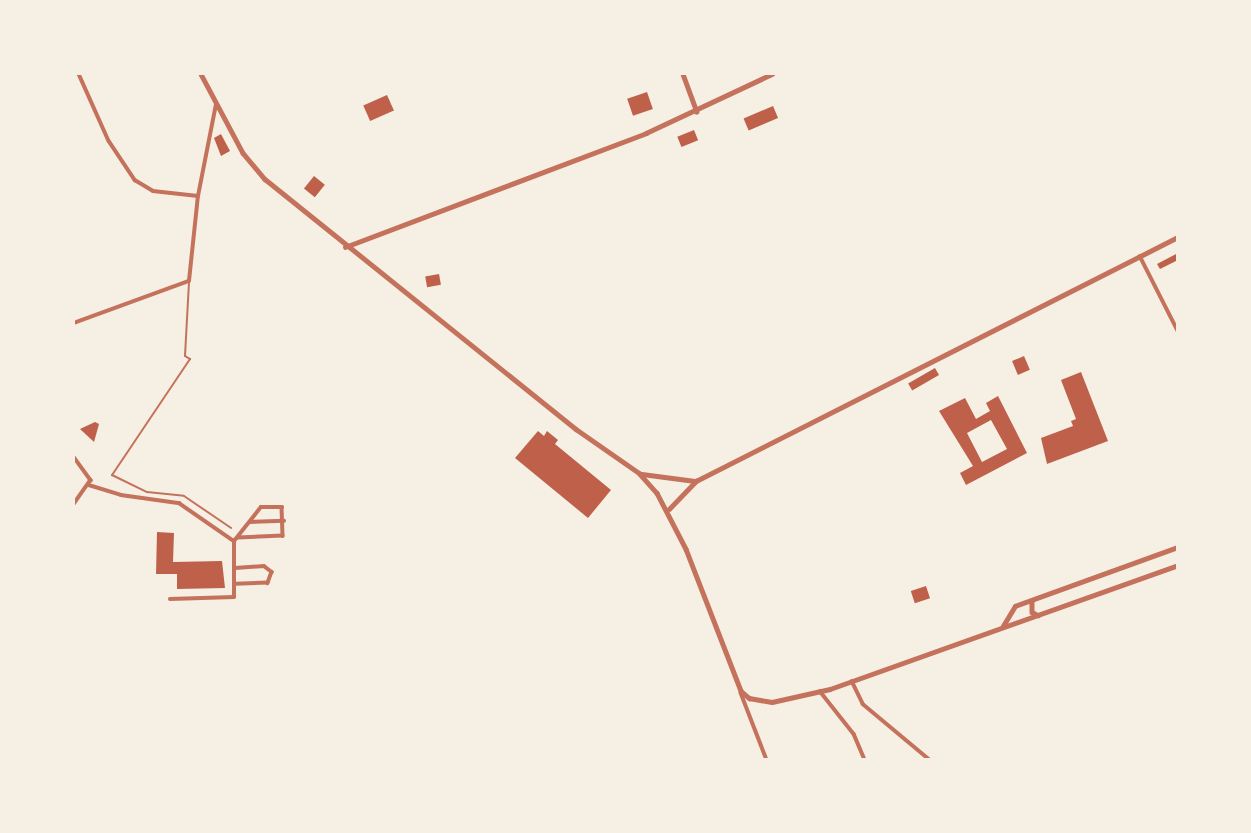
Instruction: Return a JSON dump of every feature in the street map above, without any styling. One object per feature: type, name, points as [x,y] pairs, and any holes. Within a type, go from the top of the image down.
[{"type":"street","points":[[79,74],[109,141],[135,180],[153,191],[198,196]]},
{"type":"street","points":[[201,74],[243,153],[265,179],[344,247],[576,429],[639,473],[669,509],[767,760]]},
{"type":"street","points":[[683,74],[697,112]]},
{"type":"street","points":[[344,247],[697,112],[772,74]]},
{"type":"street","points":[[74,323],[189,281],[198,196],[216,103]]},
{"type":"street","points":[[669,509],[696,481],[1178,237]]},
{"type":"street","points":[[1140,256],[1178,331]]},
{"type":"street","points":[[74,457],[87,469],[89,485],[74,505]]},
{"type":"street","points":[[639,473],[668,481],[696,481]]},
{"type":"street","points":[[89,485],[121,495],[179,503],[236,540],[283,536],[282,507],[261,507],[236,540],[234,597],[170,599]]},
{"type":"street","points":[[250,522],[284,521]]},
{"type":"street","points":[[1003,627],[1015,606],[1178,547]]},
{"type":"street","points":[[741,691],[758,702],[820,691],[1178,565]]},
{"type":"street","points":[[235,568],[264,566],[272,572],[268,583],[236,584]]},
{"type":"street","points":[[1032,600],[1030,607],[1038,615]]},
{"type":"street","points":[[852,681],[863,704],[930,760]]},
{"type":"street","points":[[820,691],[842,715],[865,760]]},
{"type":"lane","points":[[189,281],[185,356],[190,359],[112,475],[147,492],[184,496],[231,528]]},
{"type":"building","points":[[647,92],[653,109],[633,116],[627,99]]},
{"type":"building","points":[[387,95],[394,111],[370,121],[363,106]]},
{"type":"building","points":[[773,106],[778,118],[749,130],[744,119]]},
{"type":"building","points":[[694,130],[698,140],[681,147],[677,137]]},
{"type":"building","points":[[221,134],[230,151],[221,156],[214,138]]},
{"type":"building","points":[[314,176],[325,185],[315,197],[304,188]]},
{"type":"building","points":[[1178,253],[1178,260],[1160,269],[1157,264]]},
{"type":"building","points":[[439,274],[441,285],[427,287],[425,276]]},
{"type":"building","points":[[1024,356],[1030,370],[1018,375],[1012,361]]},
{"type":"building","points":[[935,368],[939,375],[912,390],[908,384]]},
{"type":"building","points":[[1081,372],[1108,441],[1047,464],[1041,438],[1073,426],[1071,421],[1076,419],[1061,380]]},
{"type":"building","points":[[998,396],[1027,453],[966,485],[960,473],[973,466],[939,411],[965,398],[976,419],[990,411],[986,403]],"holes":[[[991,420],[1007,449],[982,462],[967,433]]]},
{"type":"building","points":[[95,422],[99,424],[94,442],[80,429]]},
{"type":"building","points":[[538,431],[544,436],[547,431],[558,440],[555,444],[611,490],[588,518],[515,458]]},
{"type":"building","points":[[157,532],[174,533],[173,562],[222,561],[225,588],[177,589],[177,574],[156,574]]},
{"type":"building","points":[[926,586],[930,598],[915,603],[911,591]]}]
